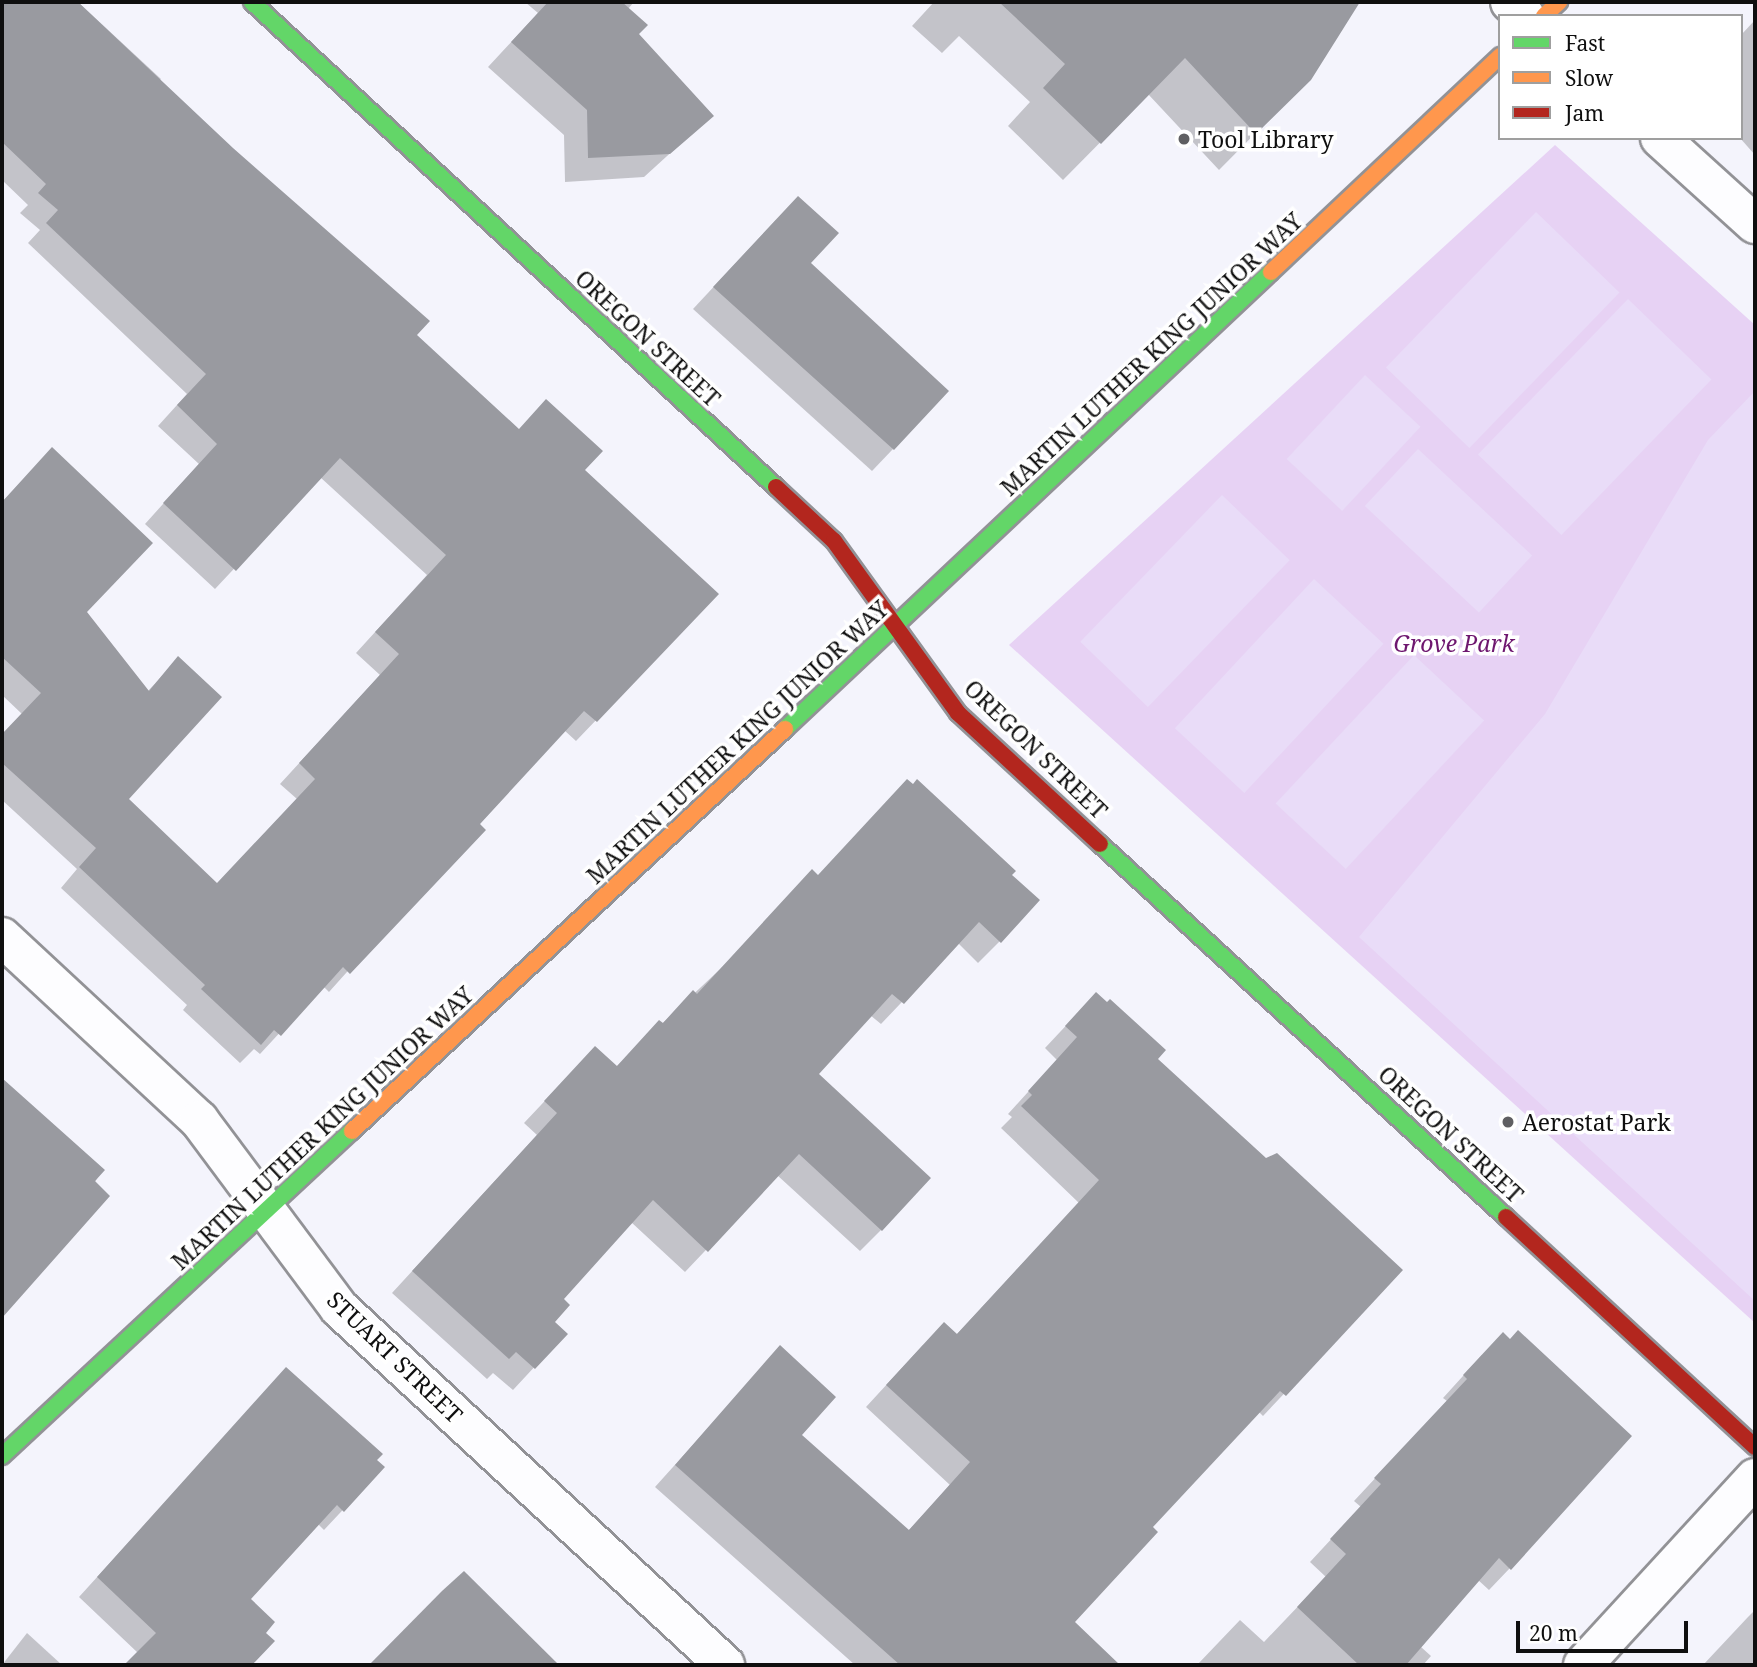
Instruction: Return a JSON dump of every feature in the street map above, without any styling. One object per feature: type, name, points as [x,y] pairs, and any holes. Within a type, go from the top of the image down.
[{"type":"street","name":"OREGON STREET","points":[[252,2],[834,541],[958,712],[1755,1447]]},
{"type":"street","points":[[1510,2],[1523,14]]},
{"type":"street","points":[[1546,14],[1559,2]]},
{"type":"street","name":"MARTIN LUTHER KING JUNIOR WAY","points":[[2,1456],[896,626],[1498,58]]},
{"type":"street","points":[[1662,140],[1755,224]]},
{"type":"street","name":"STUART STREET","points":[[2,937],[199,1119],[339,1308],[725,1665]]},
{"type":"street","points":[[1583,1665],[1755,1478]]},
{"type":"green space","name":"Grove Park","points":[[1555,145],[1755,325],[1755,1323],[1009,645]]},
{"type":"shaded area","points":[[1536,212],[1619,293],[1469,448],[1386,367]]},
{"type":"shaded area","points":[[1628,299],[1711,380],[1561,535],[1478,454]]},
{"type":"shaded area","points":[[1365,375],[1421,427],[1342,511],[1287,459]]},
{"type":"shaded area","points":[[1755,391],[1755,1301],[1359,937],[1545,714],[1708,440]]},
{"type":"shaded area","points":[[1418,449],[1532,555],[1479,612],[1365,506]]},
{"type":"shaded area","points":[[1222,495],[1290,560],[1148,707],[1080,642]]},
{"type":"shaded area","points":[[1314,579],[1383,644],[1244,793],[1175,728]]},
{"type":"shaded area","points":[[1414,655],[1484,720],[1346,869],[1276,803]]},
{"type":"building","points":[[2,2],[78,2],[233,148],[430,321],[417,335],[519,429],[546,399],[603,451],[585,470],[719,594],[597,722],[584,711],[480,824],[486,830],[350,974],[343,967],[281,1036],[274,1030],[261,1045],[201,989],[205,985],[79,867],[96,848],[2,763],[2,734],[41,693],[2,657],[2,502],[52,447],[153,543],[87,612],[149,691],[178,656],[222,697],[129,799],[217,883],[315,779],[299,763],[399,654],[375,632],[446,555],[340,458],[236,571],[163,503],[217,444],[177,405],[206,374],[46,223],[58,210],[38,193],[46,184],[2,142]]},
{"type":"building","points":[[548,2],[622,2],[648,25],[639,34],[714,116],[670,154],[588,158],[587,110],[511,42]]},
{"type":"building","points":[[999,2],[1360,2],[1311,80],[1256,134],[1185,58],[1101,144],[1043,88],[1065,64]]},
{"type":"building","points":[[798,196],[839,233],[811,263],[949,391],[894,450],[713,287]]},
{"type":"building","points":[[907,779],[913,784],[917,779],[1016,871],[1012,875],[1040,900],[1001,943],[979,922],[904,1004],[892,994],[819,1074],[931,1178],[882,1231],[799,1154],[708,1252],[653,1200],[564,1299],[570,1305],[555,1322],[568,1334],[535,1369],[516,1352],[509,1359],[412,1271],[557,1113],[544,1101],[595,1046],[617,1066],[659,1020],[663,1023],[693,990],[697,994],[812,869],[818,875]]},
{"type":"building","points":[[1096,992],[1107,1002],[1110,999],[1166,1050],[1158,1059],[1266,1158],[1277,1153],[1403,1270],[1286,1396],[1280,1391],[1153,1527],[1158,1532],[1075,1622],[1120,1665],[900,1665],[675,1465],[780,1345],[836,1397],[802,1435],[909,1530],[970,1462],[886,1385],[944,1322],[957,1334],[1099,1180],[1021,1106],[1032,1095],[1028,1091],[1077,1037],[1065,1026]]},
{"type":"building","points":[[2,1078],[105,1170],[95,1181],[110,1196],[2,1318]]},
{"type":"building","points":[[1518,1330],[1632,1436],[1511,1570],[1499,1558],[1406,1665],[1359,1665],[1297,1607],[1346,1554],[1330,1539],[1381,1484],[1374,1478],[1467,1379],[1463,1375],[1503,1332],[1510,1339]]},
{"type":"building","points":[[286,1367],[383,1454],[377,1460],[385,1467],[344,1512],[337,1505],[251,1599],[275,1622],[266,1633],[275,1641],[252,1665],[124,1665],[156,1633],[97,1577]]},
{"type":"building","points":[[464,1571],[559,1665],[369,1665],[442,1591]]},
{"type":"traffic: fast","points":[[252,2],[776,487]]},
{"type":"traffic: fast","points":[[785,729],[1271,272]]},
{"type":"traffic: fast","points":[[1100,844],[1506,1217]]},
{"type":"traffic: fast","points":[[2,1456],[352,1131]]},
{"type":"traffic: slow","points":[[1546,14],[1559,2]]},
{"type":"traffic: slow","points":[[1271,272],[1498,58]]},
{"type":"traffic: slow","points":[[352,1131],[785,729]]},
{"type":"traffic: jam","points":[[776,487],[834,541],[958,713],[1100,844]]},
{"type":"traffic: jam","points":[[1506,1217],[1755,1447]]},
{"type":"place","name":"Tool Library","points":[[1184,139]]},
{"type":"place","name":"Aerostat Park","points":[[1508,1122]]}]
